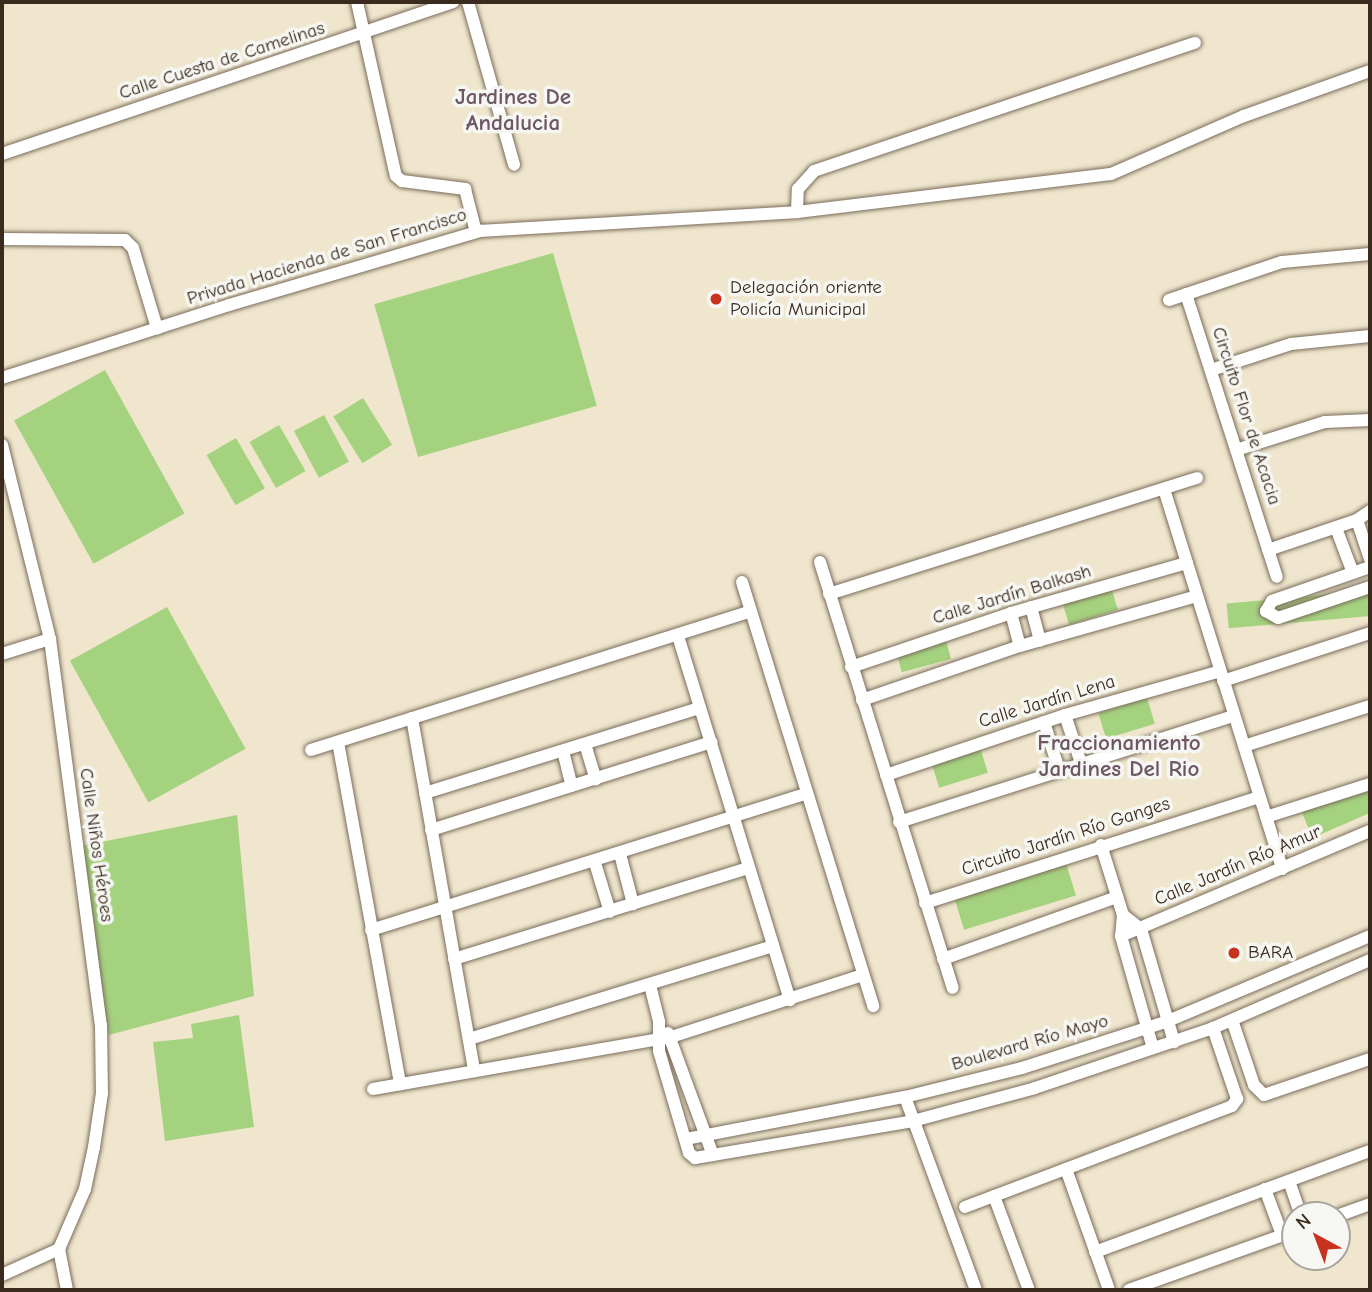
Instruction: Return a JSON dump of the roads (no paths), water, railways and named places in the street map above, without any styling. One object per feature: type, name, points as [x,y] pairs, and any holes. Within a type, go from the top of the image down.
[{"type":"street","points":[[357,2],[396,176],[402,181],[465,189],[476,232]]},
{"type":"street","name":"Calle Cuesta de Camelinas","points":[[2,154],[365,31],[433,4],[453,2]]},
{"type":"street","points":[[468,2],[514,165]]},
{"type":"street","points":[[797,212],[798,189],[814,171],[1195,43]]},
{"type":"street","name":"Privada Hacienda de San Francisco","points":[[2,378],[157,328],[476,232],[797,212],[1111,174],[1244,116],[1370,71]]},
{"type":"street","points":[[2,239],[125,240],[133,248],[157,328]]},
{"type":"street","points":[[1169,300],[1282,262],[1370,254]]},
{"type":"street","name":"Circuito Flor de Acacia","points":[[1186,294],[1277,577]]},
{"type":"street","points":[[1211,370],[1291,344],[1370,336]]},
{"type":"street","points":[[1236,450],[1325,422],[1370,420]]},
{"type":"street","name":"Calle Niños Héroes","points":[[2,445],[50,639],[103,1060],[85,1189],[59,1249]]},
{"type":"street","points":[[829,594],[1196,478]]},
{"type":"street","points":[[1164,489],[1282,869]]},
{"type":"street","points":[[1268,550],[1357,520],[1370,511]]},
{"type":"street","points":[[1357,520],[1370,559]]},
{"type":"street","points":[[1336,528],[1353,573]]},
{"type":"street","points":[[820,562],[953,988]]},
{"type":"street","name":"Calle Jardín Balkash","points":[[851,667],[1011,613],[1187,563]]},
{"type":"street","points":[[1370,567],[1272,601],[1267,606],[1268,616],[1278,618],[1370,587]]},
{"type":"street","points":[[741,582],[873,1006]]},
{"type":"street","points":[[862,700],[1020,646],[1197,596]]},
{"type":"street","points":[[1031,607],[1040,641]]},
{"type":"street","points":[[312,750],[751,611]]},
{"type":"street","points":[[1011,613],[1020,646]]},
{"type":"street","name":"Calle Jardín Lena","points":[[886,775],[1065,715],[1222,676],[1370,633]]},
{"type":"street","points":[[678,636],[790,1000]]},
{"type":"street","points":[[2,654],[50,639]]},
{"type":"street","points":[[1244,746],[1370,706]]},
{"type":"street","points":[[425,793],[700,708]]},
{"type":"street","points":[[1065,715],[1081,763]]},
{"type":"street","points":[[900,822],[1234,716]]},
{"type":"street","points":[[412,718],[474,1070]]},
{"type":"street","points":[[1044,722],[1059,771]]},
{"type":"street","points":[[338,742],[400,1084]]},
{"type":"street","points":[[431,830],[712,742]]},
{"type":"street","points":[[584,744],[596,779]]},
{"type":"street","points":[[563,751],[572,786]]},
{"type":"street","points":[[1266,817],[1370,784]]},
{"type":"street","points":[[371,930],[596,863],[806,794]]},
{"type":"street","name":"Circuito Jardín Río Ganges","points":[[925,902],[1259,797]]},
{"type":"street","name":"Calle Jardín Río Amur","points":[[1121,936],[1370,831]]},
{"type":"street","points":[[1101,845],[1123,915],[1121,936],[1153,1048]]},
{"type":"street","points":[[620,855],[634,904]]},
{"type":"street","points":[[596,863],[610,912]]},
{"type":"street","points":[[454,959],[748,868]]},
{"type":"street","points":[[943,959],[1118,897]]},
{"type":"street","points":[[1123,915],[1140,929],[1174,1042]]},
{"type":"street","name":"Boulevard Río Mayo","points":[[686,1139],[905,1097],[1022,1068],[1168,1021],[1370,936]]},
{"type":"street","points":[[469,1040],[773,946]]},
{"type":"street","points":[[665,1037],[689,1153],[695,1158],[913,1121],[1174,1042],[1213,1028],[1370,960]]},
{"type":"street","points":[[373,1089],[665,1037],[863,975]]},
{"type":"street","points":[[650,985],[659,1022],[708,1135],[713,1155]]},
{"type":"street","points":[[1232,1020],[1254,1085],[1264,1095],[1370,1059]]},
{"type":"street","points":[[965,1207],[1231,1106],[1237,1099],[1213,1028]]},
{"type":"street","points":[[905,1097],[976,1290]]},
{"type":"street","points":[[1095,1252],[1370,1151]]},
{"type":"street","points":[[1066,1169],[1109,1290]]},
{"type":"street","points":[[1289,1181],[1296,1201]]},
{"type":"street","points":[[1265,1189],[1281,1232]]},
{"type":"street","points":[[994,1196],[1028,1290]]},
{"type":"street","points":[[1351,1211],[1370,1204]]},
{"type":"street","points":[[1129,1290],[1281,1235]]},
{"type":"street","points":[[2,1275],[59,1249],[67,1290]]},
{"type":"place","name":"Delegación oriente Policía Municipal","points":[[716,299]]},
{"type":"place","name":"BARA","points":[[1234,953]]},
{"type":"district","name":"Jardines De Andalucia","points":[[513,110]]},
{"type":"district","name":"Fraccionamiento Jardines Del Rio","points":[[1119,756]]}]
